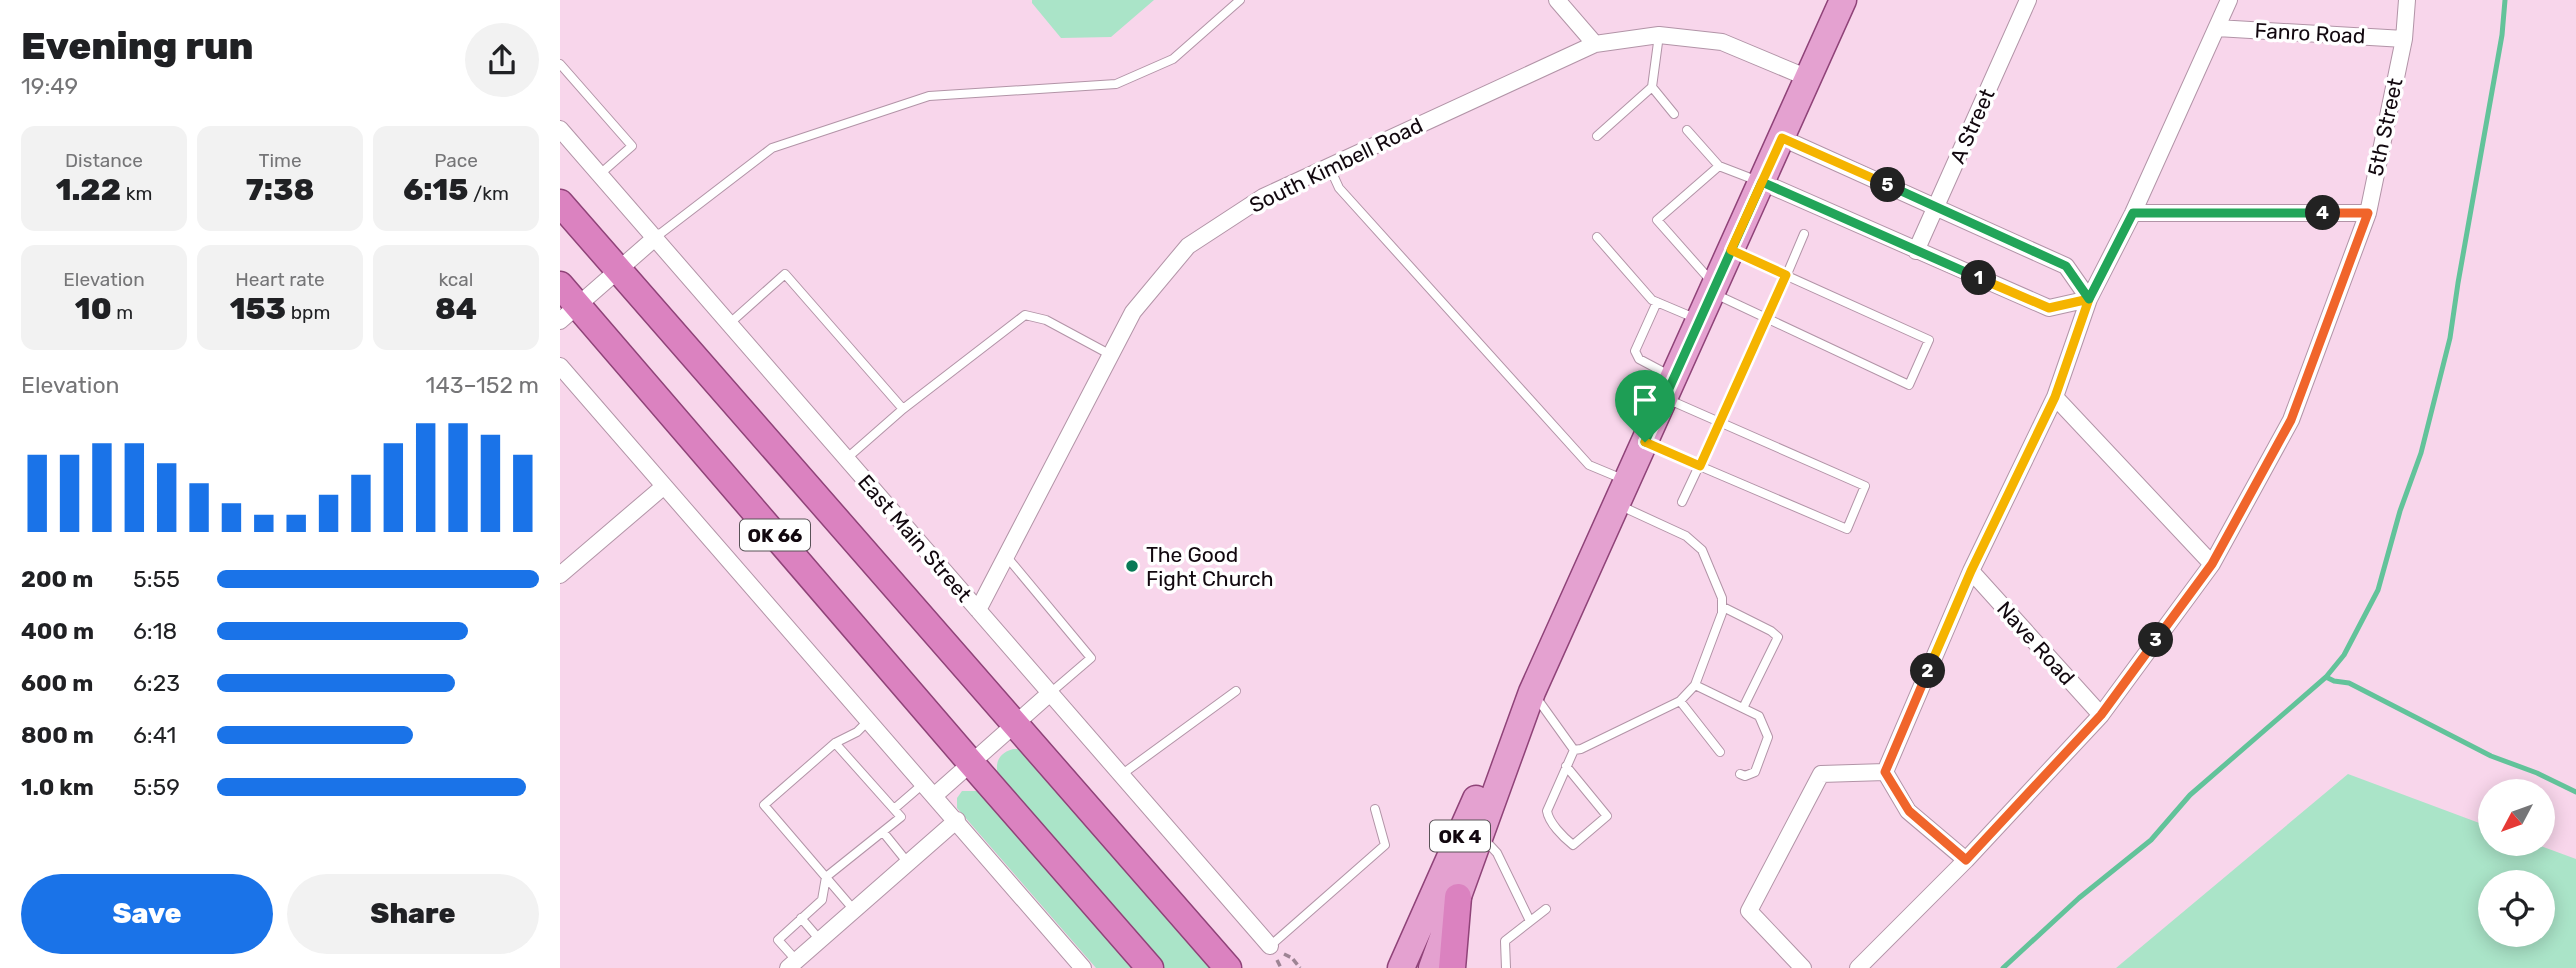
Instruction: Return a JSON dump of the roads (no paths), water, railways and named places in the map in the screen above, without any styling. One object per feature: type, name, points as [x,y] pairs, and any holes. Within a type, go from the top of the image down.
[{"type":"highway","name":"OK 66","points":[[560,203],[1228,968]]},
{"type":"highway","name":"OK 66","points":[[560,285],[569,314],[971,763],[1150,968]]},
{"type":"highway","name":"OK 4","points":[[1452,968],[1458,897]]},
{"type":"main road","name":"OK 4","points":[[1401,968],[1482,787],[1529,700],[1843,0]]},
{"type":"main road","name":"OK 4","points":[[1458,897],[1529,700]]},
{"type":"main road","points":[[1432,968],[1458,897]]},
{"type":"street","points":[[1557,0],[1595,44]]},
{"type":"street","name":"A Street","points":[[1916,251],[2028,0]]},
{"type":"street","points":[[1885,772],[1971,571],[2055,397],[2089,299],[2133,213],[2229,0]]},
{"type":"street","name":"5th Street","points":[[1858,968],[1966,860],[2101,715],[2212,564],[2291,420],[2368,213],[2404,39],[2407,0]]},
{"type":"street","name":"Fanro Road","points":[[2217,27],[2404,39]]},
{"type":"street","name":"South Kimbell Road","points":[[978,610],[1133,312],[1188,246],[1263,197],[1595,44],[1659,35],[1722,42],[1808,78]]},
{"type":"street","name":"East Main Street","points":[[560,128],[1049,695],[1270,946]]},
{"type":"street","points":[[1782,138],[2066,266],[2089,299]]},
{"type":"street","points":[[1762,182],[2049,308],[2089,299]]},
{"type":"street","points":[[2133,213],[2368,213]]},
{"type":"street","points":[[569,314],[656,237]]},
{"type":"street","points":[[560,366],[1083,968]]},
{"type":"street","points":[[2055,397],[2212,564]]},
{"type":"street","points":[[562,569],[663,487]]},
{"type":"street","name":"Nave Road","points":[[1971,571],[2101,715]]},
{"type":"street","points":[[928,790],[971,763],[1049,695]]},
{"type":"street","points":[[1885,772],[1909,811],[1966,860]]},
{"type":"street","points":[[1803,968],[1749,911],[1821,774],[1885,772]]},
{"type":"street","points":[[792,964],[957,820]]},
{"type":"lane","points":[[656,237],[772,148],[929,96],[1116,83],[1173,59],[1240,0]]},
{"type":"lane","points":[[1597,136],[1652,87],[1659,35]]},
{"type":"lane","points":[[560,64],[632,146],[600,174]]},
{"type":"lane","points":[[1652,87],[1674,114]]},
{"type":"lane","points":[[1688,130],[1719,166],[1762,182]]},
{"type":"lane","points":[[1329,166],[1339,188],[1589,465],[1622,493],[1686,536],[1702,550],[1719,589],[1722,613],[1695,685],[1681,701],[1574,750]]},
{"type":"lane","points":[[1719,166],[1657,220],[1714,289],[1768,319],[1909,385],[1929,340],[1731,250]]},
{"type":"lane","points":[[1682,502],[1721,423],[1804,234]]},
{"type":"lane","points":[[1597,237],[1652,300],[1700,320]]},
{"type":"lane","points":[[730,323],[785,274],[903,409]]},
{"type":"lane","points":[[1645,442],[1847,529],[1865,486],[1721,423],[1669,388],[1639,359],[1635,351],[1657,303]]},
{"type":"lane","points":[[846,459],[903,409],[1026,315],[1046,320],[1111,355]]},
{"type":"lane","points":[[1007,557],[1091,658],[1049,695]]},
{"type":"lane","points":[[1723,607],[1778,637],[1743,708]]},
{"type":"lane","points":[[1695,685],[1759,716],[1768,737],[1755,772],[1745,776],[1740,774]]},
{"type":"lane","points":[[1121,775],[1237,691]]},
{"type":"lane","points":[[1529,700],[1574,750]]},
{"type":"lane","points":[[1681,701],[1720,752]]},
{"type":"lane","points":[[854,910],[764,804],[835,743],[857,732],[869,720]]},
{"type":"lane","points":[[792,964],[778,940],[822,900],[826,877],[901,817],[835,743]]},
{"type":"lane","points":[[1566,766],[1607,816],[1573,845],[1547,816],[1547,811],[1566,766],[1574,750]]},
{"type":"lane","points":[[894,809],[928,790]]},
{"type":"lane","points":[[1270,946],[1385,845],[1375,809]]},
{"type":"lane","points":[[883,832],[908,863]]},
{"type":"lane","points":[[1480,836],[1497,852],[1530,921]]},
{"type":"lane","points":[[1506,968],[1505,941],[1546,909]]},
{"type":"lane","points":[[802,918],[820,940]]},
{"type":"waterway","points":[[2003,968],[2079,898],[2151,840],[2190,795],[2326,677],[2344,655],[2378,590],[2400,511],[2421,453],[2450,338],[2502,35],[2505,0]]},
{"type":"waterway","points":[[2326,677],[2349,683],[2491,756],[2537,773],[2576,792]]},
{"type":"place","name":"The Good Fight Church","points":[[1132,566]]}]
